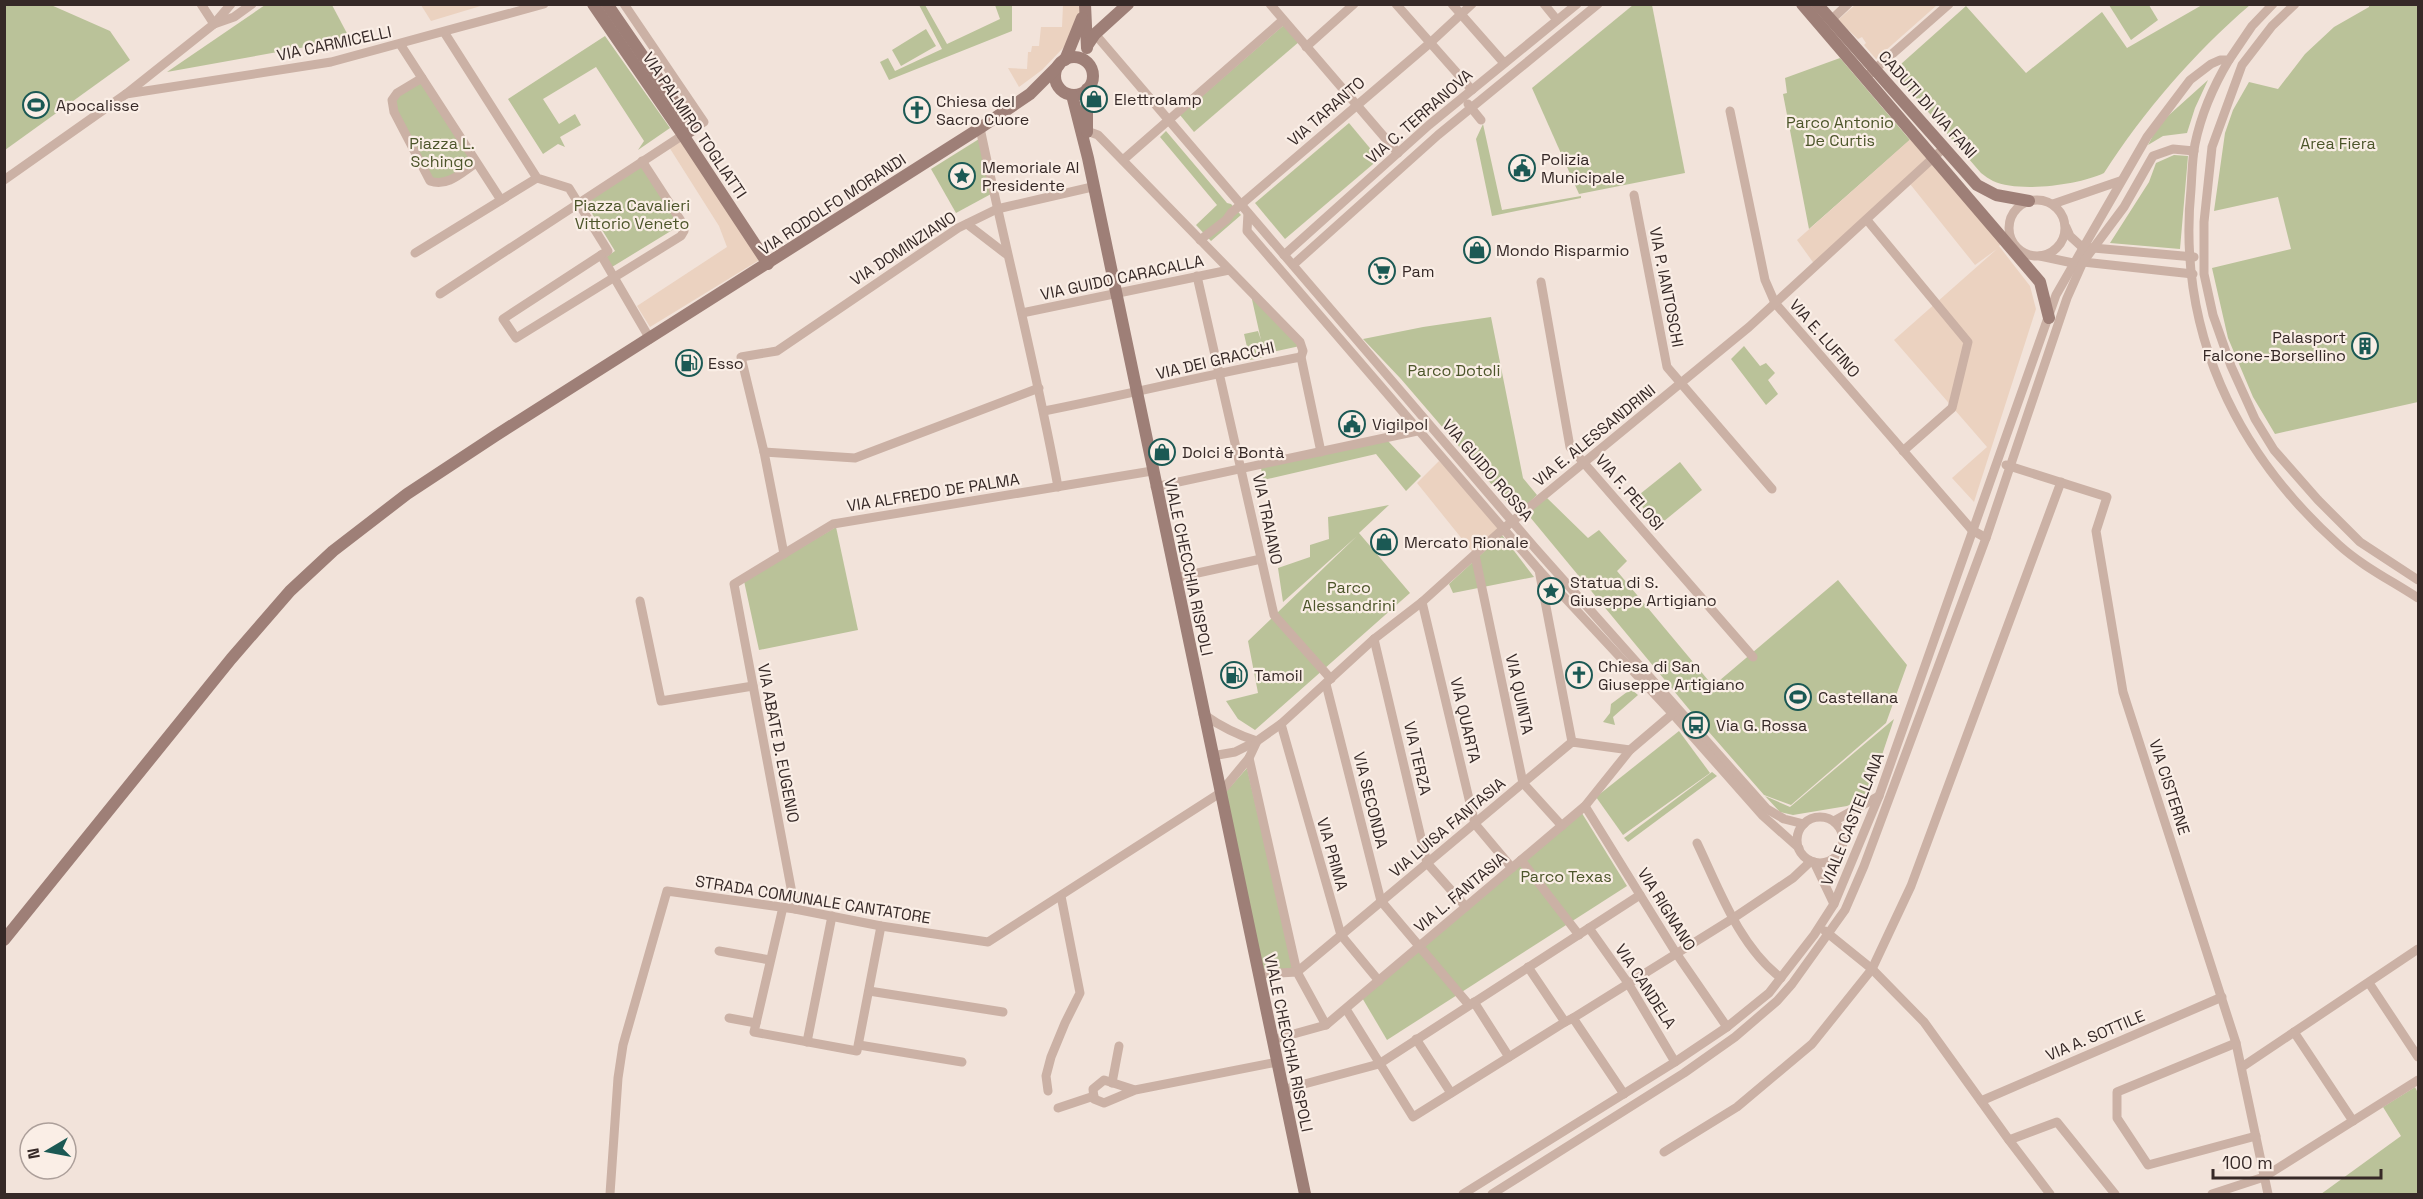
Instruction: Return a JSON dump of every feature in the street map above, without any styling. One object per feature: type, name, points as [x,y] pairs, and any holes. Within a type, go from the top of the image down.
[{"type":"main road","name":"VIA PALMIRO TOGLIATTI","points":[[593,4],[688,132]]},
{"type":"main road","name":"VIA PALMIRO TOGLIATTI","points":[[607,4],[768,264]]},
{"type":"main road","points":[[1087,46],[1095,34],[1128,4]]},
{"type":"main road","points":[[1802,4],[1871,73],[1935,158],[2040,282],[2049,318]]},
{"type":"main road","name":"CADUTI DI VIA FANI","points":[[1817,4],[1871,73],[1946,147],[1977,184],[1996,195],[2029,201]]},
{"type":"main road","name":"VIALE CHECCHIA RISPOLI","points":[[1084,8],[1087,46],[1085,61],[1092,72],[1087,89],[1088,158],[1092,188],[1305,1194]]},
{"type":"main road","name":"VIALE CHECCHIA RISPOLI","points":[[1059,87],[1055,76],[1084,8]]},
{"type":"main road","points":[[1062,62],[1075,58],[1085,61]]},
{"type":"main road","name":"VIA RODOLFO MORANDI","points":[[4,940],[231,659],[290,591],[356,532],[407,494],[980,128],[1030,94],[1062,62]]},
{"type":"main road","points":[[1059,87],[1071,95],[1083,93],[1087,89]]},
{"type":"main road","name":"VIA RODOLFO MORANDI","points":[[1030,94],[1059,87]]},
{"type":"main road","name":"VIALE CHECCHIA RISPOLI","points":[[1071,95],[1088,158]]},
{"type":"street","points":[[201,4],[214,24]]},
{"type":"street","points":[[4,180],[126,94],[214,24],[231,4]]},
{"type":"street","points":[[214,24],[234,17],[252,4]]},
{"type":"street","name":"VIA CARMICELLI","points":[[126,94],[331,62],[544,4]]},
{"type":"street","points":[[440,294],[704,122],[624,4]]},
{"type":"street","points":[[1270,4],[1398,153]]},
{"type":"street","points":[[1306,47],[1354,4]]},
{"type":"street","points":[[1396,4],[1472,90]]},
{"type":"street","points":[[1452,4],[1504,63]]},
{"type":"street","name":"VIA TARANTO","points":[[1200,240],[1226,220],[1241,204],[1356,104],[1430,43],[1472,4]]},
{"type":"street","points":[[1544,4],[1557,20]]},
{"type":"street","name":"VIA C. TERRANOVA","points":[[1284,255],[1463,97],[1577,4]]},
{"type":"street","points":[[1293,265],[1471,108],[1598,4]]},
{"type":"street","points":[[1831,20],[1848,4]]},
{"type":"street","points":[[1871,73],[1948,4]]},
{"type":"street","points":[[2273,4],[2252,26],[2216,82],[2194,151],[2188,221],[2188,257],[2197,319],[2216,372],[2240,426],[2270,470],[2316,524],[2341,548],[2418,598]]},
{"type":"street","points":[[2295,4],[2272,26],[2242,64],[2212,147],[2203,258],[2204,274],[2213,315],[2231,366],[2259,426],[2274,450],[2318,500],[2360,542],[2418,580]]},
{"type":"street","points":[[1123,160],[1283,20]]},
{"type":"street","points":[[444,32],[537,178],[569,188],[608,251],[503,319],[516,338],[681,236],[684,231],[683,224],[642,161]]},
{"type":"street","name":"VIA GUIDO ROSSA","points":[[1095,34],[1676,711],[1767,808],[1784,819],[1804,824]]},
{"type":"street","points":[[400,44],[501,200]]},
{"type":"street","points":[[1492,1194],[1634,1106],[1735,1037],[1777,1001],[1792,984],[1845,910],[1864,866],[1986,538],[2082,247],[2147,137],[2190,80],[2211,64],[2220,60],[2229,60]]},
{"type":"street","points":[[422,78],[397,93],[392,100],[394,112],[430,181],[440,184],[447,182],[476,163]]},
{"type":"street","points":[[1463,97],[1481,120]]},
{"type":"street","name":"VIA E. LUFINO","points":[[1730,111],[1765,280],[1775,303],[1972,530],[1986,538]]},
{"type":"street","points":[[980,128],[1006,254],[1044,411],[1058,487]]},
{"type":"street","points":[[1087,131],[1098,135],[1300,342],[1303,351],[1301,357],[1321,452]]},
{"type":"street","name":"VIA E. ALESSANDRINI","points":[[1212,756],[1235,752],[1257,741],[1281,724],[1374,639],[1422,602],[1503,529],[1775,303],[1946,147]]},
{"type":"street","points":[[2078,262],[2094,249],[2124,207],[2153,156],[2173,149],[2194,151]]},
{"type":"street","points":[[415,253],[537,178]]},
{"type":"street","points":[[2053,204],[2120,182]]},
{"type":"street","name":"VIA DOMINZIANO","points":[[764,452],[741,357],[777,351],[967,224],[997,209],[1092,188]]},
{"type":"street","name":"VIA P. IANTOSCHI","points":[[1634,195],[1667,367],[1772,489]]},
{"type":"street","points":[[2016,247],[2011,239],[2010,220],[2014,212],[2029,201],[2045,201],[2053,204],[2063,217],[2070,236],[2082,247],[2203,258]]},
{"type":"street","points":[[1248,213],[1247,231],[1539,570],[1676,711],[1763,816],[1812,862],[1834,904]]},
{"type":"street","points":[[2040,256],[2048,254],[2061,242],[2065,225],[2063,217]]},
{"type":"street","points":[[1867,220],[1968,342],[1952,408],[1903,451]]},
{"type":"street","points":[[1992,223],[2016,247],[2031,256],[2204,274]]},
{"type":"street","points":[[967,224],[1006,254]]},
{"type":"street","points":[[601,255],[650,339]]},
{"type":"street","name":"VIALE CASTELLANA","points":[[1463,1194],[1727,1027],[1769,993],[1814,935],[1834,904],[1879,796],[2056,295],[2078,262]]},
{"type":"street","name":"VIA GUIDO CARACALLA","points":[[1022,313],[1228,270]]},
{"type":"street","name":"VIA TRAIANO","points":[[1197,276],[1274,615],[1328,682]]},
{"type":"street","name":"VIA F. PELOSI","points":[[1541,282],[1570,447],[1753,657]]},
{"type":"street","name":"VIA DEI GRACCHI","points":[[1044,411],[1136,393],[1219,372],[1301,357]]},
{"type":"street","points":[[783,554],[764,452],[855,458],[1039,388]]},
{"type":"street","points":[[1155,487],[1433,428]]},
{"type":"street","name":"VIA CISTERNE","points":[[1998,462],[2107,497],[2096,531],[2123,692],[2222,997],[2242,1067],[2268,1194]]},
{"type":"street","name":"VIA ALFREDO DE PALMA","points":[[734,584],[833,524],[1152,471]]},
{"type":"street","points":[[1664,1152],[1737,1107],[1812,1044],[1872,969],[1911,886],[2061,482]]},
{"type":"street","points":[[1535,548],[1572,742],[1630,750]]},
{"type":"street","name":"VIA QUINTA","points":[[1475,555],[1523,783]]},
{"type":"street","points":[[1175,578],[1261,559]]},
{"type":"street","name":"VIA ABATE D. EUGENIO","points":[[734,584],[795,909]]},
{"type":"street","points":[[640,601],[661,701],[753,686]]},
{"type":"street","name":"VIA QUARTA","points":[[1422,602],[1475,824],[1512,868]]},
{"type":"street","name":"VIA TERZA","points":[[1374,639],[1427,863],[1466,907]]},
{"type":"street","name":"VIA SECONDA","points":[[1328,682],[1381,901],[1472,1004],[1509,1057]]},
{"type":"street","name":"VIA L. FANTASIA","points":[[1326,1025],[1585,806],[1630,750],[1676,711]]},
{"type":"street","points":[[1203,714],[1241,737],[1257,741]]},
{"type":"street","name":"VIA PRIMA","points":[[1281,724],[1341,935],[1378,981]]},
{"type":"street","name":"VIA E. ALESSANDRINI","points":[[1220,793],[1249,758],[1257,741]]},
{"type":"street","name":"VIA LUISA FANTASIA","points":[[1297,972],[1572,742]]},
{"type":"street","points":[[1249,758],[1297,972],[1326,1025],[1272,1041]]},
{"type":"street","points":[[1523,783],[1562,826]]},
{"type":"street","name":"STRADA COMUNALE CANTATORE","points":[[610,1194],[618,1078],[623,1045],[667,891],[783,907],[881,926],[988,942],[1220,793]]},
{"type":"street","points":[[1834,821],[1879,796]]},
{"type":"street","name":"VIA RIGNANO","points":[[1585,806],[1677,953],[1727,1027]]},
{"type":"street","points":[[1346,1009],[1413,1117],[1732,918],[1793,878],[1812,862],[1833,860],[1841,850],[1844,837],[1834,821],[1815,817],[1804,824],[1798,835],[1799,848]]},
{"type":"street","points":[[1696,843],[1732,918],[1768,969],[1781,978]]},
{"type":"street","points":[[1841,850],[1853,861],[1864,866]]},
{"type":"street","points":[[1521,860],[1579,935]]},
{"type":"street","points":[[1282,1090],[1379,1064],[1640,895]]},
{"type":"street","points":[[1048,1091],[1046,1076],[1051,1057],[1080,993],[1061,896]]},
{"type":"street","points":[[783,907],[754,1032],[857,1051],[881,926]]},
{"type":"street","points":[[807,1042],[832,916]]},
{"type":"street","points":[[1818,927],[1872,969],[1924,1022],[2050,1194]]},
{"type":"street","name":"VIA CANDELA","points":[[1589,928],[1628,983],[1675,1062]]},
{"type":"street","points":[[2242,1067],[2418,949]]},
{"type":"street","points":[[720,951],[770,960]]},
{"type":"street","points":[[1528,967],[1624,1094]]},
{"type":"street","points":[[1258,974],[1297,972]]},
{"type":"street","points":[[2368,983],[2418,1057]]},
{"type":"street","points":[[869,991],[1004,1012]]},
{"type":"street","name":"VIA A. SOTTILE","points":[[1981,1101],[2222,997]]},
{"type":"street","points":[[729,1018],[756,1023]]},
{"type":"street","points":[[2294,1032],[2353,1121]]},
{"type":"street","points":[[1416,1039],[1450,1093]]},
{"type":"street","points":[[2235,1043],[2117,1092],[2117,1118],[2148,1164],[2256,1136]]},
{"type":"street","points":[[859,1045],[962,1062]]},
{"type":"street","points":[[1112,1083],[1119,1046]]},
{"type":"street","points":[[1135,1090],[1104,1080],[1093,1089],[1094,1099],[1104,1103],[1135,1090],[1277,1062]]},
{"type":"street","points":[[2212,1194],[2264,1177],[2418,1080]]},
{"type":"street","points":[[1058,1108],[1094,1096]]},
{"type":"street","points":[[2009,1140],[2058,1122],[2115,1194]]},
{"type":"green space","name":"Apocalisse","points":[[5,4],[51,5],[110,31],[130,60],[5,150]]},
{"type":"green space","points":[[265,5],[332,5],[350,39],[167,72]]},
{"type":"green space","points":[[919,5],[925,5],[947,44],[1000,19],[995,5],[1012,5],[1012,31],[889,80],[880,62],[888,58],[895,71],[942,49]]},
{"type":"green space","points":[[1633,5],[1652,5],[1685,173],[1579,194],[1532,88]]},
{"type":"green space","points":[[2109,5],[2149,5],[2158,20],[2131,40]]},
{"type":"green space","points":[[2202,5],[2250,5],[2209,43],[2171,84],[2136,127],[2104,173],[2080,181],[2033,187],[2004,185],[1993,181],[1981,173],[1891,69],[1901,64],[1966,6],[2026,73],[2102,12],[2127,48]]},
{"type":"green space","name":"Area Fiera","points":[[2369,5],[2418,5],[2418,402],[2275,434],[2253,397],[2228,338],[2212,268],[2291,249],[2278,197],[2214,211],[2225,133],[2233,110],[2249,82],[2278,89],[2305,54],[2334,27]]},
{"type":"green space","points":[[1285,24],[1300,41],[1194,132],[1180,115]]},
{"type":"green space","points":[[926,29],[936,46],[901,66],[892,50]]},
{"type":"green space","points":[[605,36],[670,128],[638,150],[644,141],[596,67],[543,99],[559,124],[575,114],[581,125],[560,137],[565,147],[558,144],[543,154],[508,99]]},
{"type":"green space","name":"Parco Antonio De Curtis","points":[[1840,58],[1910,140],[1809,229],[1783,94],[1787,93],[1785,78]]},
{"type":"green space","name":"Piazza L. Schingo","points":[[422,78],[476,163],[447,182],[430,181],[394,112],[397,93]]},
{"type":"green space","points":[[2208,80],[2187,133],[2163,136],[2148,145],[2159,124]]},
{"type":"green space","points":[[1349,123],[1379,159],[1285,239],[1255,203]]},
{"type":"green space","points":[[1483,124],[1502,210],[1581,196],[1581,198],[1492,216],[1476,139]]},
{"type":"green space","points":[[1166,131],[1227,203],[1231,204],[1241,215],[1211,241],[1196,225],[1217,205],[1160,137]]},
{"type":"green space","points":[[979,139],[991,194],[956,213],[931,169]]},
{"type":"green space","points":[[2174,155],[2188,156],[2180,249],[2110,243],[2149,182],[2156,163]]},
{"type":"green space","name":"Piazza Cavalieri Vittorio Veneto","points":[[642,166],[679,226],[612,267],[606,257],[615,251],[585,202]]},
{"type":"green space","points":[[1251,295],[1300,346],[1263,354],[1264,357],[1250,360],[1244,334],[1258,331],[1261,340]]},
{"type":"green space","name":"Parco Dotoli","points":[[1491,317],[1523,478],[1537,495],[1517,514],[1401,379],[1363,339]]},
{"type":"green space","points":[[1744,346],[1760,366],[1766,363],[1775,373],[1768,380],[1778,394],[1766,405],[1731,359]]},
{"type":"green space","points":[[1388,441],[1421,476],[1406,491],[1376,454],[1263,480],[1261,468]]},
{"type":"green space","points":[[1680,462],[1702,490],[1658,526],[1635,498]]},
{"type":"green space","name":"Castellana","points":[[1547,498],[1588,538],[1599,530],[1627,561],[1617,571],[1713,686],[1838,580],[1907,665],[1886,723],[1791,805],[1764,795],[1688,708],[1525,511]]},
{"type":"green space","name":"Parco Alessandrini","points":[[1389,505],[1359,533],[1410,593],[1255,730],[1238,719],[1226,701],[1258,693],[1248,641],[1357,536],[1283,602],[1278,568],[1310,557],[1310,545],[1329,539],[1328,517]]},
{"type":"green space","points":[[836,527],[858,630],[759,650],[744,581]]},
{"type":"green space","points":[[1502,535],[1534,577],[1453,593],[1449,584]]},
{"type":"green space","points":[[1631,689],[1638,695],[1613,717],[1615,725],[1603,722],[1610,713],[1611,704]]},
{"type":"green space","points":[[1894,719],[1867,797],[1847,806],[1793,815],[1780,812],[1765,796],[1790,807]]},
{"type":"green space","points":[[1679,731],[1710,773],[1623,835],[1596,797]]},
{"type":"green space","points":[[1247,768],[1294,970],[1260,970],[1223,795]]},
{"type":"green space","points":[[1712,772],[1717,776],[1628,842],[1624,838]]},
{"type":"green space","name":"Parco Texas","points":[[1580,810],[1627,886],[1387,1040],[1361,996]]},
{"type":"green space","points":[[2415,1087],[2418,1093],[2418,1194],[2321,1194],[2401,1136],[2383,1107]]},
{"type":"shaded area","points":[[421,5],[484,5],[431,21]]},
{"type":"shaded area","points":[[1063,5],[1081,5],[1079,26],[1064,47],[1042,70],[1019,87],[1008,68],[1027,69],[1028,52],[1031,52],[1032,46],[1039,46],[1041,27],[1062,27]]},
{"type":"shaded area","points":[[1855,5],[1937,5],[1876,59],[1864,45],[1866,43],[1862,37],[1858,39],[1838,20]]},
{"type":"shaded area","points":[[1915,135],[1934,158],[1815,265],[1797,240]]},
{"type":"shaded area","points":[[682,139],[761,259],[650,327],[637,306],[727,247],[719,226],[669,147]]},
{"type":"shaded area","points":[[1935,160],[2004,241],[1999,246],[2030,286],[2036,309],[1974,502],[1952,478],[1987,447],[1894,340],[1997,249],[1975,265],[1910,184]]},
{"type":"shaded area","points":[[1439,461],[1503,529],[1475,555],[1417,483]]},
{"type":"place","name":"Elettrolamp","points":[[1094,99]]},
{"type":"place","name":"Apocalisse","points":[[36,105]]},
{"type":"place","name":"Chiesa del Sacro Cuore","points":[[917,110]]},
{"type":"place","name":"Polizia Municipale","points":[[1522,168]]},
{"type":"place","name":"Memoriale Al Presidente","points":[[962,176]]},
{"type":"place","name":"Mondo Risparmio","points":[[1477,250]]},
{"type":"place","name":"Pam","points":[[1382,271]]},
{"type":"place","name":"Palasport Falcone-Borsellino","points":[[2365,346]]},
{"type":"place","name":"Esso","points":[[689,363]]},
{"type":"place","name":"Vigilpol","points":[[1352,424]]},
{"type":"place","name":"Dolci & Bontà","points":[[1162,452]]},
{"type":"place","name":"Mercato Rionale","points":[[1384,542]]},
{"type":"place","name":"Statua di S. Giuseppe Artigiano","points":[[1551,591]]},
{"type":"place","name":"Tamoil","points":[[1234,675]]},
{"type":"place","name":"Chiesa di San Giuseppe Artigiano","points":[[1579,675]]},
{"type":"place","name":"Castellana","points":[[1798,697]]},
{"type":"place","name":"Via G. Rossa","points":[[1696,725]]}]
